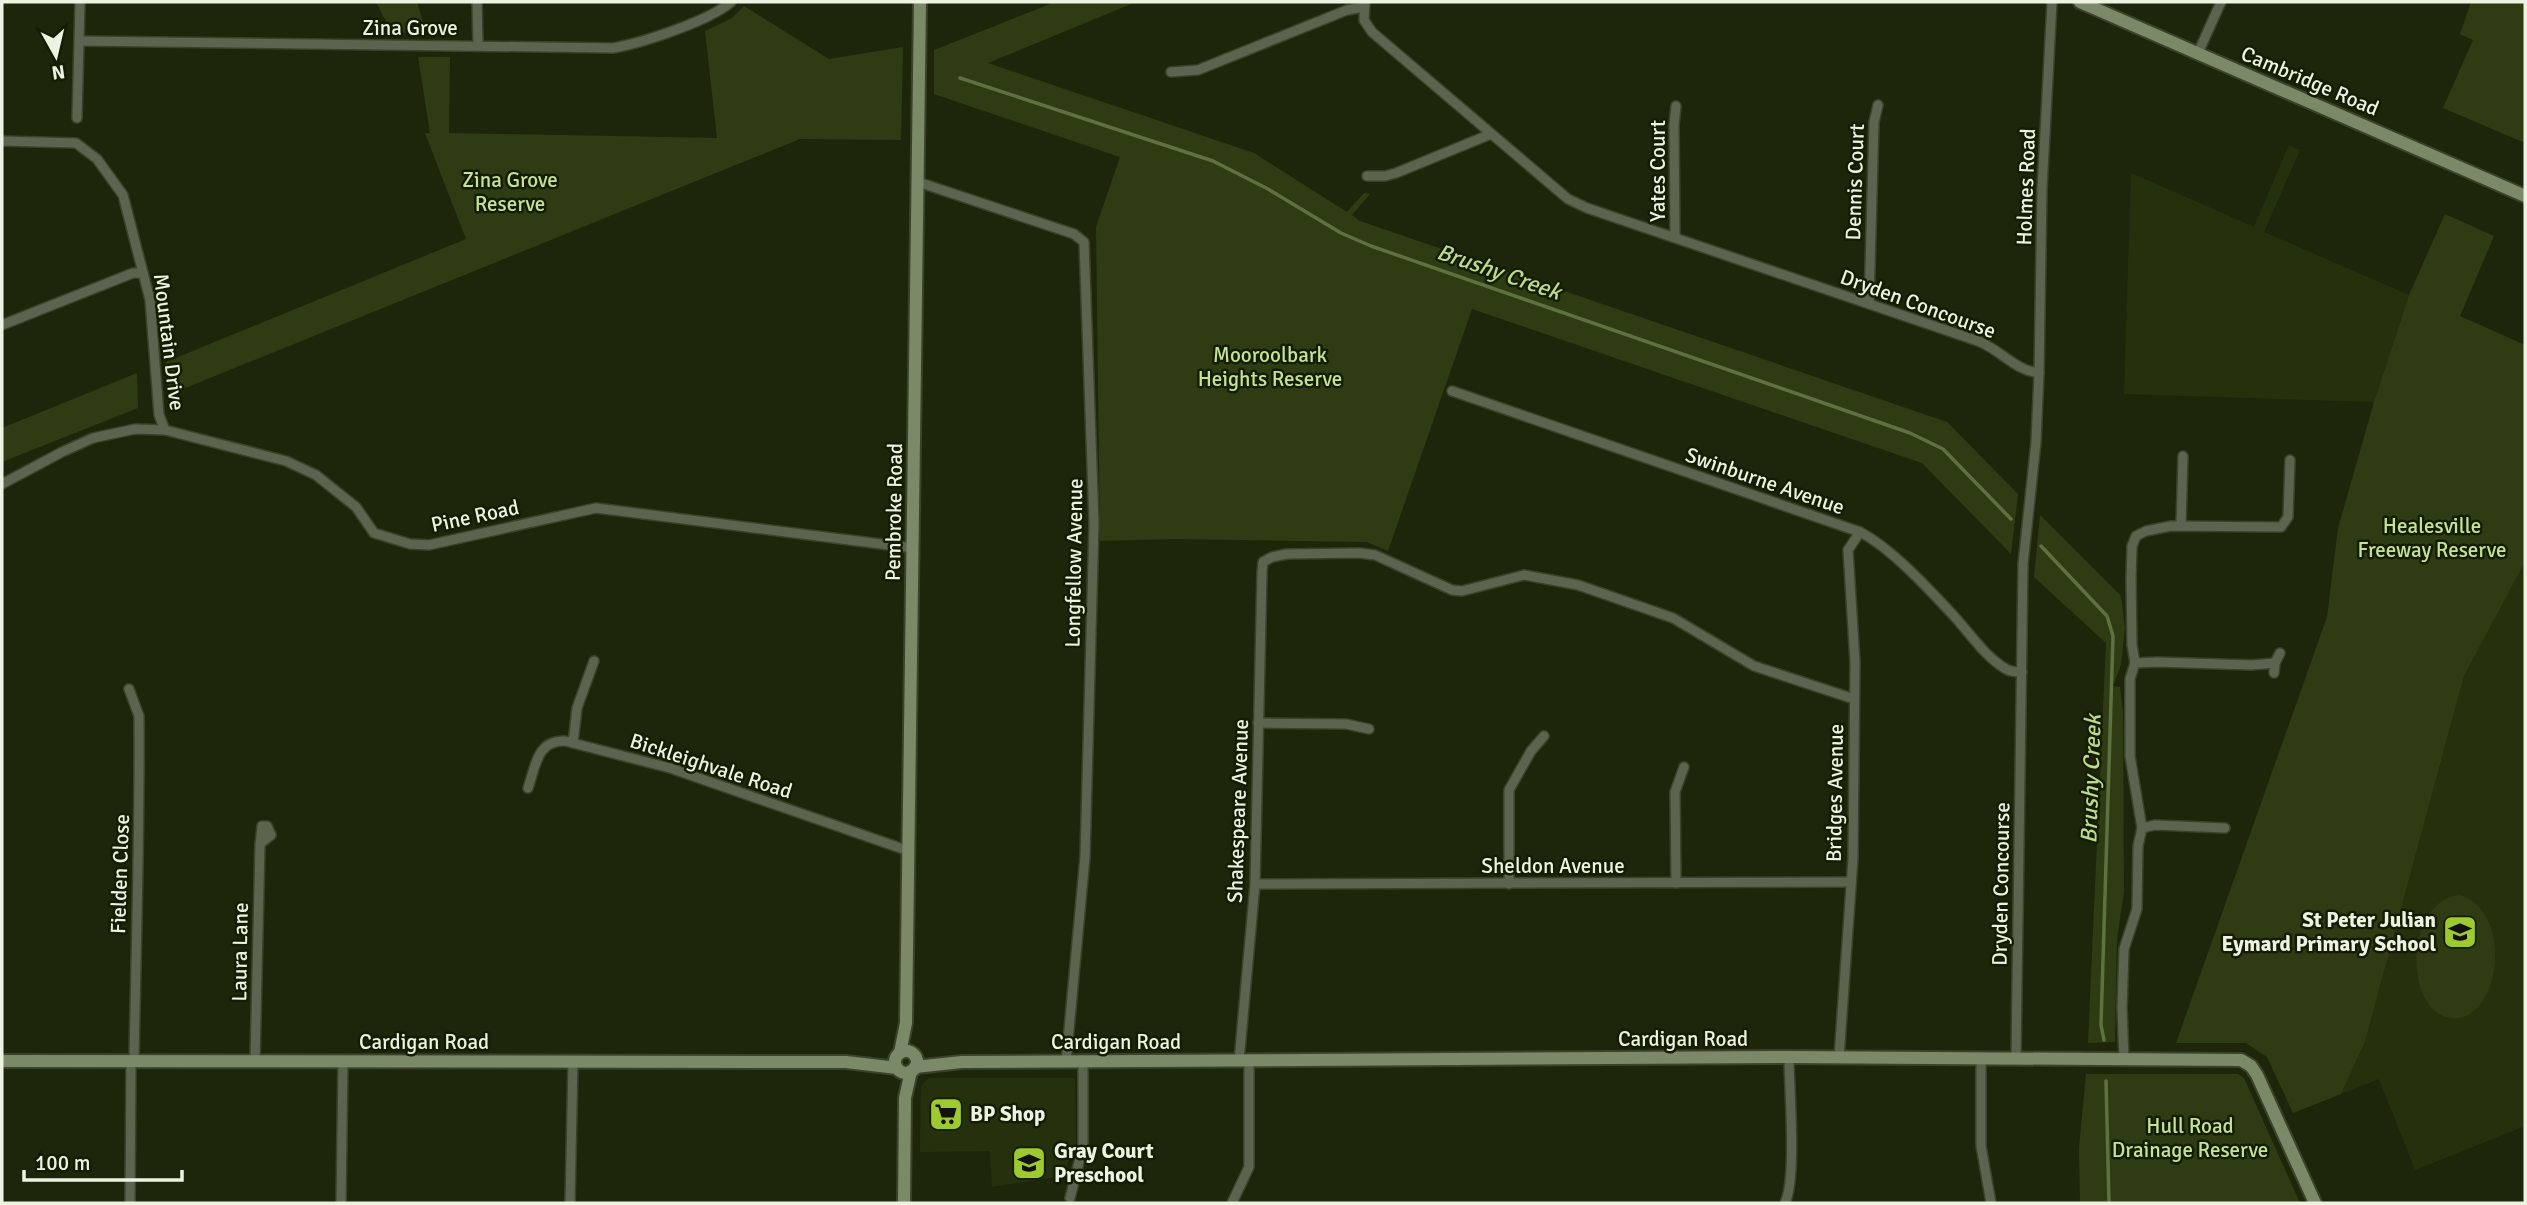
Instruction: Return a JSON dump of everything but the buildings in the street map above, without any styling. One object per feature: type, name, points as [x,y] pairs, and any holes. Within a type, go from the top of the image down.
[{"type":"street","points":[[77,118],[80,2]]},
{"type":"street","points":[[477,2],[478,45]]},
{"type":"street","name":"Zina Grove","points":[[79,41],[622,47],[697,20],[721,10],[731,2]]},
{"type":"street","name":"Pembroke Road","points":[[904,1203],[920,2]]},
{"type":"street","name":"Holmes Road","points":[[2039,373],[2042,189],[2052,2]]},
{"type":"street","name":"Cambridge Road","points":[[2080,2],[2525,196]]},
{"type":"street","points":[[2198,53],[2221,2]]},
{"type":"street","points":[[1171,72],[1198,69],[1364,5]]},
{"type":"street","name":"Dryden Concourse","points":[[1364,5],[1364,20],[1371,32],[1568,199],[1987,345],[2016,366],[2039,373],[2035,455],[2023,553],[2016,1058]]},
{"type":"street","name":"Dennis Court","points":[[1869,304],[1874,122],[1878,105]]},
{"type":"street","name":"Yates Court","points":[[1675,237],[1676,106]]},
{"type":"street","points":[[1367,176],[1396,173],[1491,134]]},
{"type":"street","name":"Mountain Drive","points":[[2,141],[76,143],[97,159],[123,195],[150,300],[159,415],[165,430]]},
{"type":"street","name":"Longfellow Avenue","points":[[918,182],[1074,234],[1084,242],[1094,523],[1085,857],[1066,1062]]},
{"type":"street","points":[[2,325],[133,273],[143,273]]},
{"type":"street","name":"Swinburne Avenue","points":[[1452,391],[1860,532],[1877,541],[2000,665],[2010,671],[2022,673]]},
{"type":"street","name":"Pine Road","points":[[2,484],[93,438],[135,429],[165,430],[286,461],[316,475],[356,507],[374,533],[410,544],[429,545],[596,508],[913,548]]},
{"type":"street","points":[[2181,525],[2183,456]]},
{"type":"street","points":[[2124,1059],[2124,948],[2137,909],[2138,846],[2142,828],[2130,756],[2130,679],[2135,663],[2132,645],[2131,579],[2134,540],[2146,531],[2181,525],[2281,527],[2288,517],[2290,460]]},
{"type":"street","name":"Bridges Avenue","points":[[1839,1058],[1851,882],[1855,662],[1848,550],[1860,532]]},
{"type":"street","name":"Shakespeare Avenue","points":[[1232,1203],[1249,1167],[1244,1060],[1255,884],[1263,562],[1287,554],[1359,553],[1374,555],[1462,592],[1524,575],[1578,585],[1673,618],[1754,666],[1854,699]]},
{"type":"street","points":[[2135,663],[2251,665],[2278,658],[2274,673]]},
{"type":"street","points":[[573,743],[577,708],[593,661]]},
{"type":"street","name":"Fielden Close","points":[[129,690],[139,716],[130,1203]]},
{"type":"street","points":[[1258,723],[1346,724],[1369,729]]},
{"type":"street","points":[[1508,884],[1510,790],[1531,751],[1544,736]]},
{"type":"street","name":"Bickleighvale Road","points":[[528,788],[543,748],[555,741],[573,743],[670,768],[909,851]]},
{"type":"street","points":[[1676,883],[1675,792],[1684,767]]},
{"type":"street","points":[[2142,828],[2155,825],[2225,828]]},
{"type":"street","name":"Laura Lane","points":[[255,1061],[260,844]]},
{"type":"street","name":"Sheldon Avenue","points":[[1255,884],[1851,882]]},
{"type":"street","points":[[1785,1203],[1789,1195],[1790,1170],[1789,1057]]},
{"type":"street","name":"Cardigan Road","points":[[2,1061],[1083,1062],[1789,1057],[2228,1059],[2241,1060],[2251,1066],[2315,1203]]},
{"type":"street","points":[[1981,1058],[1981,1146],[1991,1203]]},
{"type":"street","points":[[341,1203],[343,1061]]},
{"type":"street","points":[[570,1203],[573,1062]]},
{"type":"street","points":[[1070,1198],[1083,1146],[1083,1062]]},
{"type":"shaded area","points":[[2289,145],[2300,150],[2264,232],[2409,295],[2374,402],[2124,394],[2131,173],[2254,227]]},
{"type":"shaded area","name":"St Peter Julian Eymard Primary School","points":[[2525,562],[2525,1126],[2415,1170],[2379,1079],[2341,1094],[2365,1042],[2464,676]]},
{"type":"shaded area","points":[[929,1078],[1075,1078],[1076,1151],[1072,1151],[1063,1176],[992,1187],[990,1151],[920,1152],[921,1086]]},
{"type":"green space","points":[[376,2],[417,2],[426,33],[392,33]]},
{"type":"green space","name":"Mooroolbark Heights Reserve","points":[[1055,2],[1136,2],[988,63],[1254,153],[1347,212],[1364,193],[1370,194],[1352,215],[1360,221],[1947,422],[2018,494],[2011,554],[1922,463],[1472,309],[1388,551],[1367,542],[1174,539],[1100,541],[1096,227],[1120,157],[934,94],[934,50]]},
{"type":"green space","points":[[2471,2],[2525,2],[2525,143],[2443,108],[2473,40],[2460,34]]},
{"type":"green space","name":"Zina Grove Reserve","points":[[744,6],[829,59],[903,47],[901,140],[800,139],[168,395],[166,362],[466,239],[425,133],[430,133],[418,57],[450,57],[449,133],[717,138],[705,31],[732,18]]},
{"type":"green space","name":"Healesville Freeway Reserve","points":[[2445,214],[2494,236],[2460,316],[2525,345],[2525,562],[2464,676],[2365,1042],[2341,1094],[2293,1113],[2267,1057],[2246,1043],[2176,1043],[2327,617],[2338,528],[2374,402],[2409,295]]},
{"type":"green space","points":[[137,373],[138,408],[2,462],[2,428]]},
{"type":"green space","points":[[2040,515],[2121,596],[2125,628],[2121,665],[2113,686],[2120,687],[2123,712],[2124,892],[2117,939],[2115,1042],[2088,1043],[2106,643],[2034,577]]},
{"type":"green space","points":[[2460,895],[2477,905],[2489,922],[2495,965],[2490,986],[2481,1003],[2468,1015],[2452,1018],[2436,1012],[2425,998],[2418,979],[2417,957],[2420,935],[2428,916],[2442,902]]},
{"type":"green space","name":"Hull Road Drainage Reserve","points":[[2086,1074],[2238,1074],[2244,1078],[2300,1203],[2080,1203],[2079,1148]]},
{"type":"waterway","name":"Brushy Creek","points":[[960,78],[1213,161],[1268,189],[1341,233],[1371,246],[1910,433],[1943,449],[2011,519]]},
{"type":"waterway","name":"Brushy Creek","points":[[2041,546],[2107,616],[2113,636],[2101,1025],[2104,1040]]},
{"type":"waterway","name":"Brushy Creek","points":[[2106,1081],[2109,1203]]},
{"type":"place","name":"St Peter Julian Eymard Primary School","points":[[2460,932]]},
{"type":"place","name":"BP Shop","points":[[946,1114]]},
{"type":"place","name":"Gray Court Preschool","points":[[1029,1163]]}]
